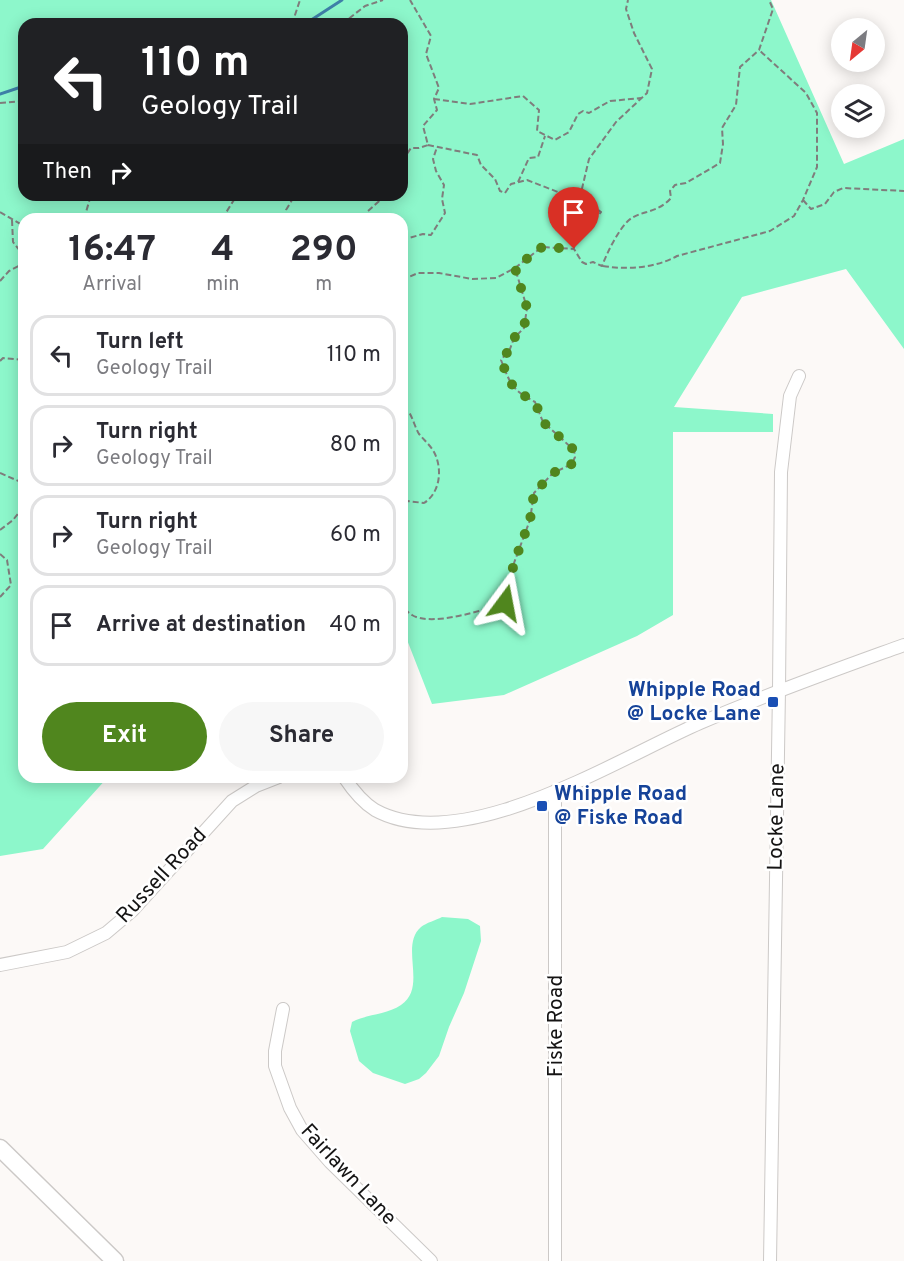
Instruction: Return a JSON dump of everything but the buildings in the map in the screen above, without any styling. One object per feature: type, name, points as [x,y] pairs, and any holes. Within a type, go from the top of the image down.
[{"type":"street","name":"Locke Lane","points":[[770,1261],[781,472],[790,396],[799,376]]},
{"type":"street","points":[[349,783],[364,802],[375,810],[404,819],[429,822],[476,818],[519,806],[590,777],[686,729],[779,690],[904,645]]},
{"type":"street","name":"Russell Road","points":[[0,965],[67,952],[106,933],[132,911],[227,806],[244,792],[265,783]]},
{"type":"street","name":"Fiske Road","points":[[555,791],[555,1261]]},
{"type":"street","name":"Fairlawn Lane","points":[[283,1009],[275,1051],[276,1070],[290,1108],[302,1130],[330,1162],[431,1261]]},
{"type":"street","points":[[0,1148],[115,1261]]},
{"type":"path","points":[[294,18],[300,0]]},
{"type":"path","points":[[350,18],[365,6],[383,0]]},
{"type":"path","points":[[410,0],[431,36],[426,54],[439,88],[434,99],[436,110],[423,126],[428,144]]},
{"type":"path","points":[[580,196],[590,159],[616,122],[647,93],[652,69],[626,9],[628,0]]},
{"type":"path","points":[[602,266],[608,252],[629,220],[664,207],[671,198],[670,191],[675,185],[686,183],[720,163],[723,144],[722,128],[736,105],[740,67],[759,50],[772,9],[769,0]]},
{"type":"path","points":[[408,152],[411,148],[428,144],[477,155],[481,165],[495,179],[500,191],[505,193],[511,184],[527,180],[558,192],[580,196],[601,212],[589,226],[576,235],[574,249],[582,262],[586,264],[593,262],[623,270],[657,264],[770,231],[794,216],[803,200],[817,167],[817,113],[806,93],[759,50]]},
{"type":"path","points":[[434,99],[470,104],[523,96],[539,110],[537,131],[555,140],[569,132],[578,114],[583,111],[590,113],[610,101],[642,98]]},
{"type":"path","points":[[0,103],[18,101]]},
{"type":"path","points":[[519,182],[529,158],[537,157],[546,135]]},
{"type":"path","points":[[408,238],[423,234],[431,235],[445,213],[442,199],[444,185],[433,159],[436,147]]},
{"type":"path","points":[[803,200],[811,209],[825,204],[834,192],[843,188],[904,191]]},
{"type":"path","points":[[367,213],[379,201]]},
{"type":"path","points":[[0,212],[2,211],[18,222]]},
{"type":"path","points":[[12,220],[14,242],[18,248]]},
{"type":"path","points":[[408,277],[418,273],[439,273],[472,279],[496,278],[515,268],[542,247],[574,249]]},
{"type":"path","points":[[0,281],[9,271],[18,266]]},
{"type":"path","points":[[408,611],[422,620],[483,611],[505,603],[514,563],[530,520],[534,493],[553,473],[572,464],[575,457],[574,450],[543,422],[535,402],[517,393],[509,381],[501,360],[510,349],[514,338],[524,328],[527,308],[515,268]]},
{"type":"path","points":[[0,361],[3,358],[18,359]]},
{"type":"path","points":[[408,412],[439,463],[437,486],[433,497],[424,503],[408,501]]},
{"type":"path","points":[[0,473],[18,481]]},
{"type":"path","points":[[0,530],[18,514]]},
{"type":"path","points":[[0,554],[7,560],[10,585],[0,597]]},
{"type":"green space","points":[[0,0],[771,0],[844,164],[904,139],[904,349],[846,269],[742,297],[674,407],[773,414],[773,432],[673,432],[673,615],[637,636],[504,695],[432,704],[408,642],[408,213],[18,213],[18,783],[103,783],[43,849],[0,856]]},
{"type":"green space","points":[[442,917],[468,919],[480,926],[481,941],[464,993],[439,1056],[419,1079],[405,1084],[373,1073],[359,1061],[350,1031],[352,1022],[395,1008],[409,997],[412,988],[412,945],[415,935],[421,927]]},
{"type":"waterway","points":[[314,18],[342,0]]},
{"type":"waterway","points":[[0,94],[18,88]]},
{"type":"place","name":"Whipple Road @ Locke Lane","points":[[773,702]]},
{"type":"place","name":"Whipple Road @ Fiske Road","points":[[542,806]]},
{"type":"route","points":[[505,603],[514,563],[530,520],[534,493],[553,473],[572,464],[575,457],[574,450],[543,422],[535,402],[517,393],[509,381],[501,360],[510,349],[514,338],[524,328],[527,308],[515,268],[542,247],[574,249]]}]
